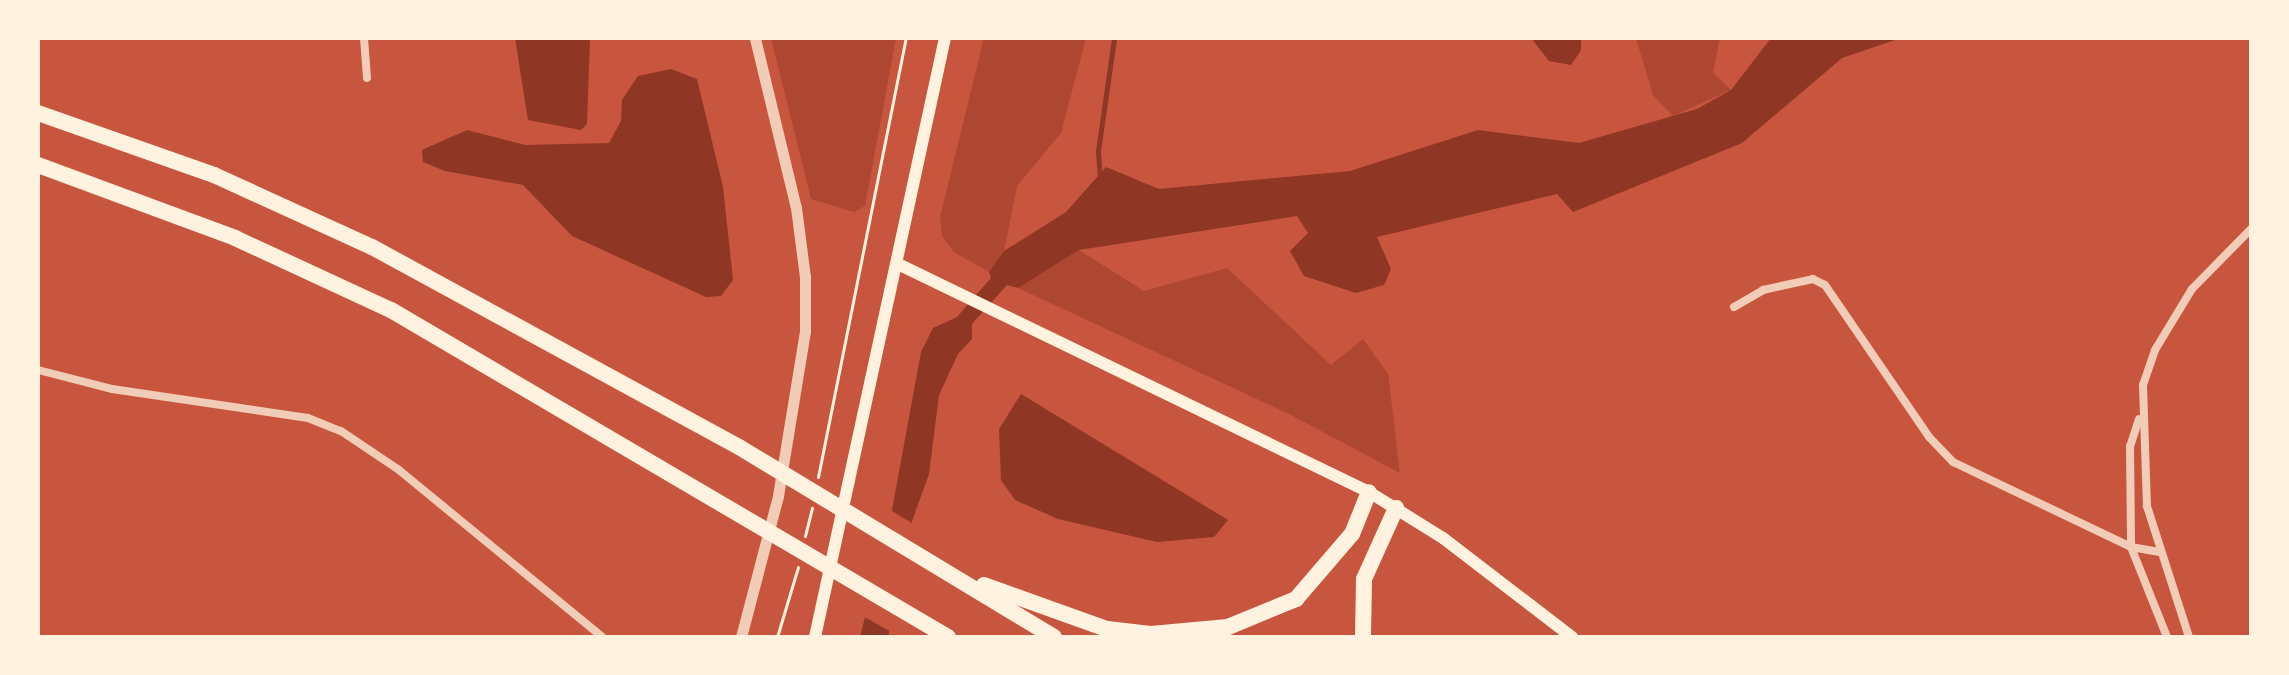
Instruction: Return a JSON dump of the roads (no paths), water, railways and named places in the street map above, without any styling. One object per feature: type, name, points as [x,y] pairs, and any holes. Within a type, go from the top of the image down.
[{"type":"highway","points":[[38,113],[214,175],[372,247],[739,447],[1054,637]]},
{"type":"highway","points":[[38,165],[235,238],[391,310],[941,634]]},
{"type":"highway","points":[[945,569],[1065,618],[1107,629],[1151,634],[1228,627],[1296,599],[1352,534],[1369,492]]},
{"type":"highway","points":[[1363,637],[1364,579],[1396,508]]},
{"type":"main road","points":[[815,637],[945,38]]},
{"type":"main road","points":[[898,264],[1369,492],[1396,508],[1572,637]]},
{"type":"street","points":[[364,38],[367,78]]},
{"type":"street","points":[[741,637],[778,496],[805,331],[805,277],[796,208],[755,38]]},
{"type":"street","points":[[2189,637],[2147,506],[2141,414],[2143,385],[2173,317],[2211,265],[2251,229]]},
{"type":"street","points":[[1734,307],[1763,290],[1813,279],[1825,285],[1943,453],[1966,470],[2131,547],[2160,552]]},
{"type":"street","points":[[38,370],[112,389],[308,418],[341,431],[399,470],[602,637]]},
{"type":"street","points":[[2141,414],[2130,446],[2131,547],[2167,637]]},
{"type":"waterway","points":[[1100,180],[1098,151],[1114,38]]}]
